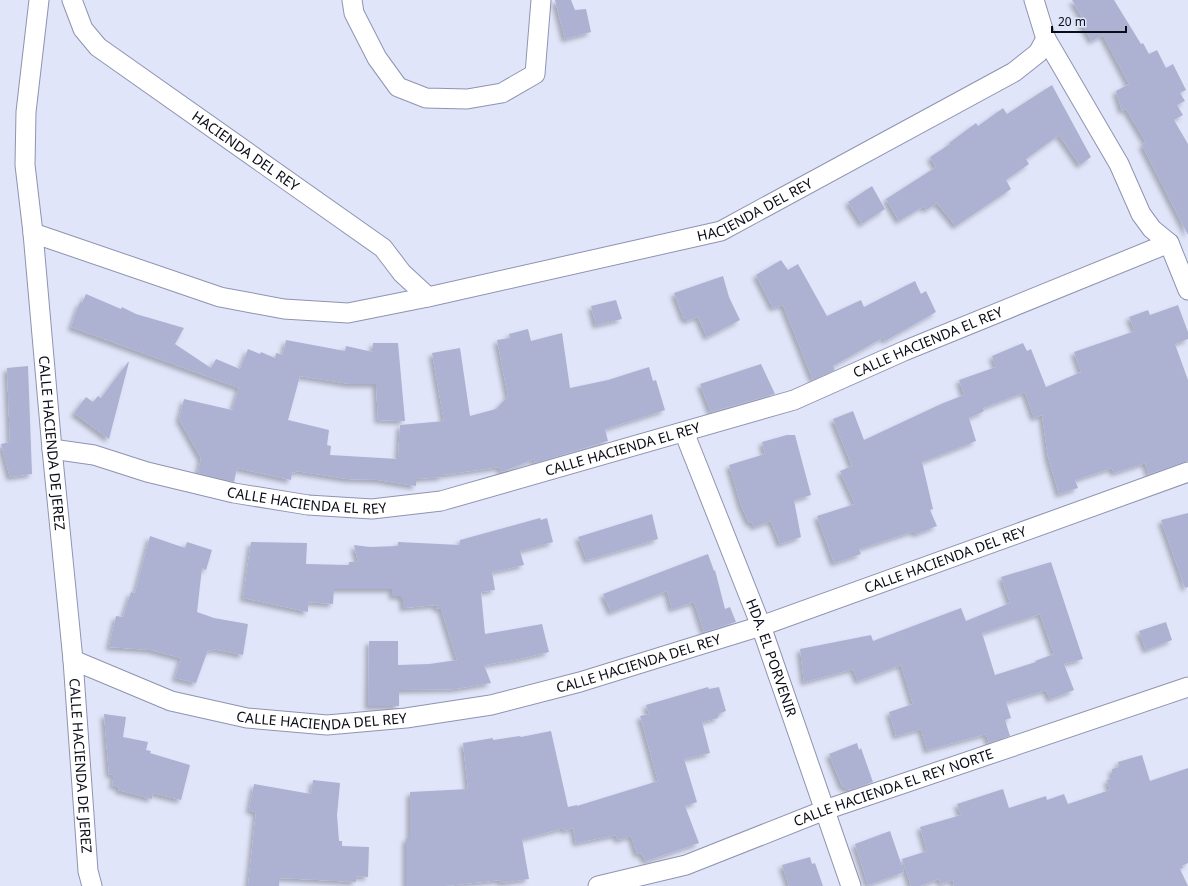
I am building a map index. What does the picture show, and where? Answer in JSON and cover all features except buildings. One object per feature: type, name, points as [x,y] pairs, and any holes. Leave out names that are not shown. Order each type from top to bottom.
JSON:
[{"type":"street","name":"CALLE HACIENDA DE JEREZ","points":[[39,0],[26,112],[25,165],[33,233],[52,449],[73,660],[88,870],[92,886]]},
{"type":"street","name":"HACIENDA DEL REY","points":[[72,0],[83,29],[98,47],[383,248],[402,273],[428,297]]},
{"type":"street","points":[[352,0],[354,13],[377,58],[398,87],[426,98],[467,99],[502,93],[535,74],[540,0]]},
{"type":"street","points":[[1034,0],[1046,39],[1119,164],[1141,214],[1152,229],[1169,243],[1188,290]]},
{"type":"street","name":"HACIENDA DEL REY","points":[[33,233],[220,297],[284,309],[348,313],[428,297],[722,231],[1014,72],[1038,53],[1046,39]]},
{"type":"street","name":"CALLE HACIENDA EL REY","points":[[52,449],[94,455],[147,472],[234,494],[308,505],[372,509],[441,501],[794,400],[904,351],[1169,243]]},
{"type":"street","name":"HDA. EL PORVENIR","points":[[684,432],[761,626],[851,886]]},
{"type":"street","name":"CALLE HACIENDA DEL REY","points":[[73,660],[171,701],[247,718],[327,725],[406,718],[491,705],[580,682],[761,626],[1188,472]]},
{"type":"street","name":"CALLE HACIENDA EL REY NORTE","points":[[598,886],[686,866],[825,810],[1188,687]]}]
